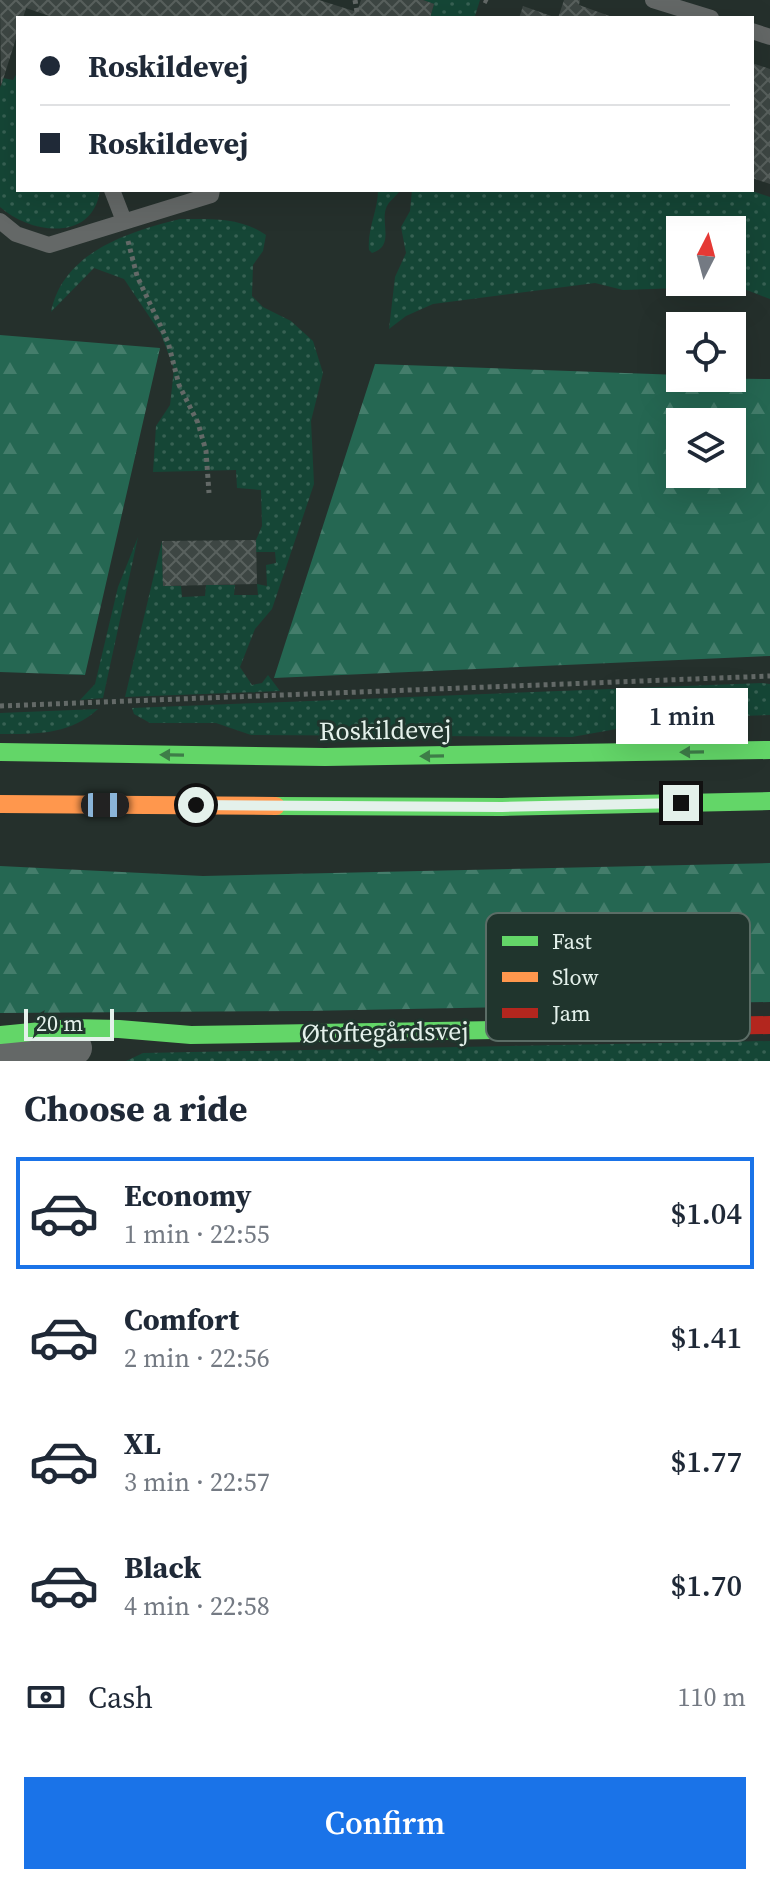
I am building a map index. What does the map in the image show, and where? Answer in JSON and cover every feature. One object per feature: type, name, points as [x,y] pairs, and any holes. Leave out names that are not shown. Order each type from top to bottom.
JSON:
[{"type":"main road","name":"Roskildevej","points":[[0,752],[325,757],[770,750]]},
{"type":"main road","points":[[0,804],[502,807],[770,801]]},
{"type":"main road","name":"Øtoftegårdsvej","points":[[750,1025],[770,1025]]},
{"type":"main road","name":"Øtoftegårdsvej","points":[[0,1035],[30,1030],[135,1028],[191,1035],[486,1030]]},
{"type":"street","name":"Øtoftegårdsvej","points":[[0,1059],[77,1047],[162,1044],[191,1035]]},
{"type":"lane","points":[[653,0],[705,16]]},
{"type":"lane","points":[[113,192],[124,221]]},
{"type":"lane","points":[[0,221],[16,234],[49,245],[211,195],[212,192]]},
{"type":"path","points":[[355,0],[357,12]]},
{"type":"path","points":[[124,221],[132,263],[168,342],[184,396],[198,423],[206,451],[209,493]]},
{"type":"path","points":[[0,706],[770,676]]},
{"type":"green space","points":[[423,0],[480,0],[475,16],[431,16],[434,4]]},
{"type":"green space","points":[[16,75],[16,192],[99,192],[95,207],[86,219],[73,226],[43,227],[27,223],[0,207],[0,88],[3,78],[13,80]]},
{"type":"green space","points":[[378,192],[398,192],[385,212],[383,245],[372,253],[369,242]]},
{"type":"green space","points":[[412,192],[754,192],[770,197],[770,299],[746,290],[746,216],[666,216],[666,289],[623,290],[595,283],[433,304],[406,316],[389,329],[395,277],[406,253],[401,227],[410,211]]},
{"type":"green space","points":[[180,219],[236,222],[266,235],[263,251],[253,265],[252,296],[263,307],[291,321],[313,341],[323,373],[311,421],[314,484],[272,609],[255,629],[240,667],[252,685],[262,683],[268,675],[280,691],[125,697],[162,541],[163,586],[181,586],[182,597],[205,596],[206,585],[235,585],[234,595],[258,595],[257,584],[267,586],[266,565],[276,563],[275,552],[256,552],[256,540],[262,526],[261,490],[237,488],[236,470],[153,472],[156,426],[170,405],[174,369],[161,334],[124,279],[94,268],[51,312],[58,291],[83,260],[119,238]]},
{"type":"green space","points":[[0,335],[160,348],[85,675],[0,672]]},
{"type":"green space","points":[[375,364],[666,374],[666,392],[746,392],[746,379],[770,379],[770,656],[274,678]]},
{"type":"green space","points":[[138,537],[103,698],[80,700],[95,684],[118,587]]},
{"type":"green space","points":[[770,684],[770,715],[678,718],[572,737],[251,735],[216,723],[150,723],[134,714],[132,708]]},
{"type":"green space","points":[[98,709],[87,718],[64,728],[39,733],[0,734],[0,713]]},
{"type":"green space","points":[[770,863],[770,1002],[750,1002],[750,913],[486,913],[486,1008],[0,1013],[0,866],[203,876]]},
{"type":"green space","points":[[770,1041],[770,1061],[126,1061],[143,1053]]},
{"type":"building","points":[[0,0],[319,0],[357,12],[361,0],[423,0],[434,4],[431,16],[49,16],[26,8],[24,16],[16,16],[16,38],[1,86]]},
{"type":"building","points":[[564,0],[580,0],[579,5],[609,16],[559,16]]},
{"type":"building","points":[[523,6],[551,16],[520,16]]},
{"type":"building","points":[[754,64],[770,69],[770,184],[754,179]]},
{"type":"building","points":[[256,540],[257,584],[163,586],[162,541]]},
{"type":"traffic: fast","points":[[0,752],[325,757],[770,750]]},
{"type":"traffic: fast","points":[[276,806],[502,807],[770,801]]},
{"type":"traffic: fast","points":[[0,1035],[72,1028],[191,1035],[486,1030]]},
{"type":"traffic: slow","points":[[0,804],[276,806]]},
{"type":"traffic: jam","points":[[750,1025],[770,1025]]},
{"type":"route","points":[[196,805],[502,807],[681,803]]}]
